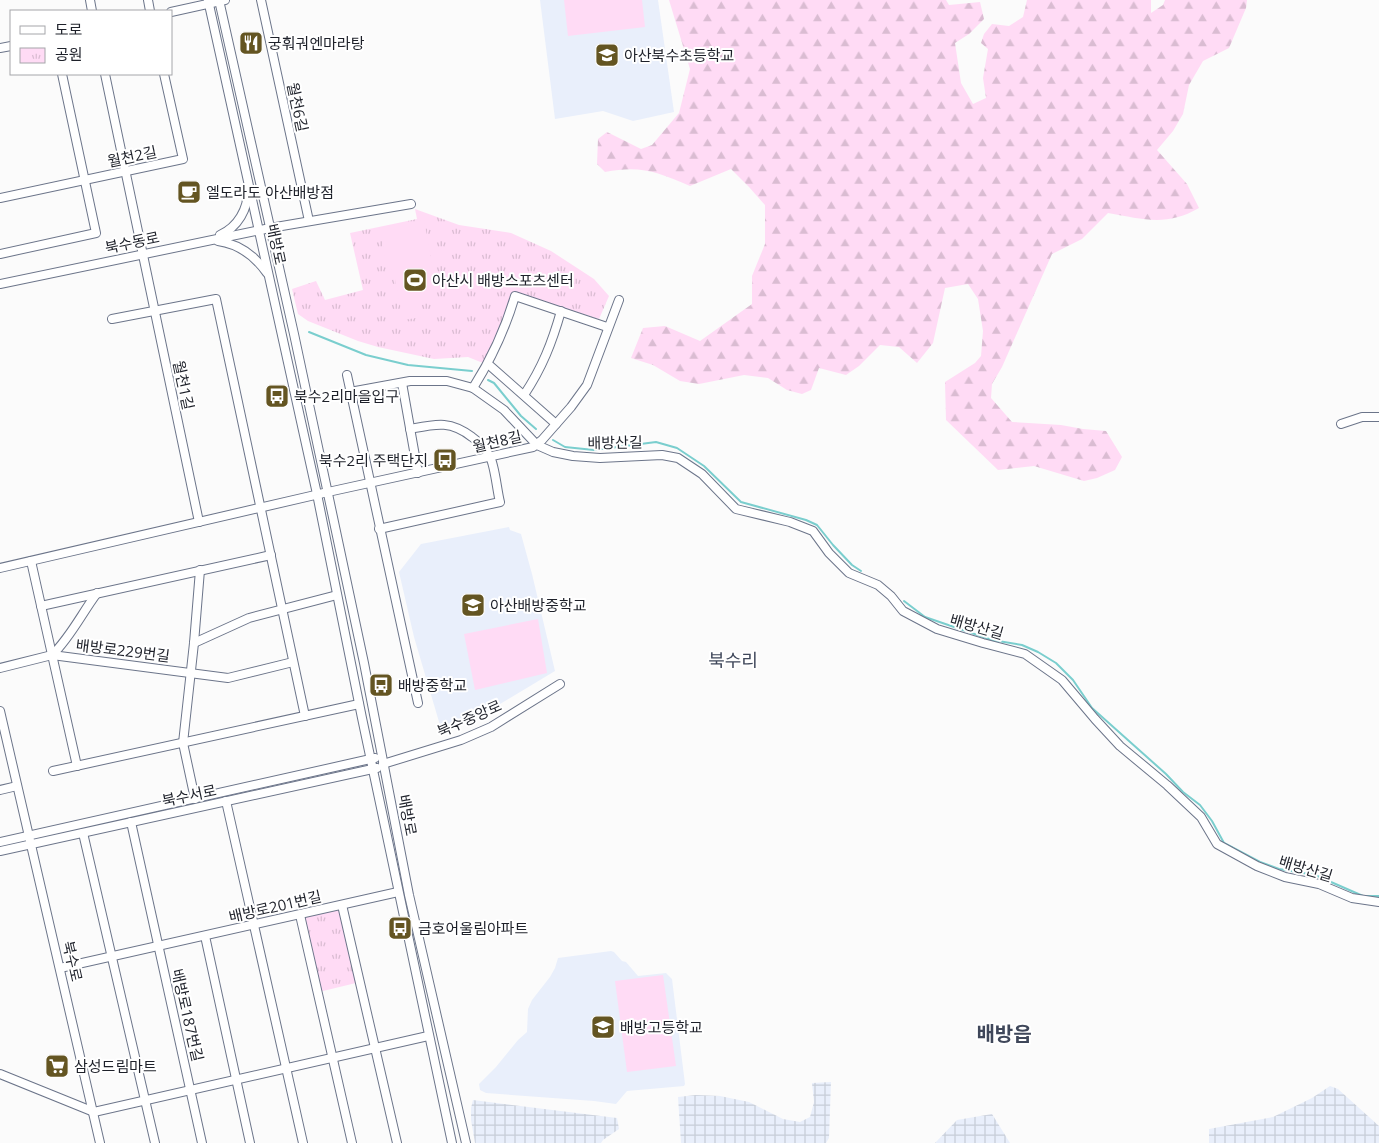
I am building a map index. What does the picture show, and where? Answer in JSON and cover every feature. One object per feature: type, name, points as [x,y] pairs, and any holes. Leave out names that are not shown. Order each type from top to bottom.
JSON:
[{"type":"street","points":[[172,12],[221,0]]},
{"type":"street","name":"배방로","points":[[221,0],[364,663],[409,895],[466,1143]]},
{"type":"street","name":"월천6길","points":[[261,0],[309,221]]},
{"type":"street","name":"배방로","points":[[208,2],[317,494],[398,892],[452,1143]]},
{"type":"street","points":[[0,254],[96,233],[62,75]]},
{"type":"street","name":"월천1길","points":[[105,75],[199,522]]},
{"type":"street","name":"월천2길","points":[[0,198],[183,159],[164,75]]},
{"type":"street","points":[[211,240],[226,233],[237,223],[244,211],[248,196],[248,178]]},
{"type":"street","name":"북수동로","points":[[0,284],[270,228],[411,204]]},
{"type":"street","points":[[211,240],[239,247],[262,266],[270,279]]},
{"type":"street","points":[[473,388],[488,364],[505,329],[516,296],[607,327]]},
{"type":"street","points":[[112,320],[216,299],[305,716]]},
{"type":"street","name":"월천8길","points":[[328,492],[491,458],[536,445],[571,407],[587,385],[607,327],[619,300]]},
{"type":"street","points":[[524,395],[538,375],[554,336],[560,311]]},
{"type":"street","points":[[488,364],[556,424]]},
{"type":"street","points":[[346,375],[418,703]]},
{"type":"street","points":[[350,392],[402,383],[446,381],[473,388],[504,410],[536,445]]},
{"type":"street","points":[[402,383],[418,472]]},
{"type":"street","points":[[1341,424],[1362,417],[1379,417]]},
{"type":"street","points":[[379,529],[500,502],[491,458],[479,442],[462,430],[449,425],[434,424],[410,429]]},
{"type":"street","name":"배방산길","points":[[536,445],[553,452],[573,456],[600,458],[662,454],[678,458],[702,474],[736,509],[790,522],[813,531],[829,553],[849,573],[878,585],[891,596],[903,611],[937,629],[983,644],[1025,654],[1062,680],[1094,719],[1120,746],[1167,785],[1200,817],[1217,844],[1257,866],[1285,877],[1319,884],[1352,898],[1379,902]]},
{"type":"street","points":[[0,568],[328,492]]},
{"type":"street","points":[[41,606],[271,555]]},
{"type":"street","name":"배방로229번길","points":[[31,561],[78,766]]},
{"type":"street","name":"배방로229번길","points":[[195,799],[183,743],[200,570]]},
{"type":"street","name":"배방로229번길","points":[[52,655],[63,644],[96,593]]},
{"type":"street","points":[[194,644],[248,618],[337,595]]},
{"type":"street","name":"배방로229번길","points":[[0,668],[52,655],[228,678],[293,662]]},
{"type":"street","name":"북수중앙로","points":[[383,762],[461,740],[491,727],[560,684]]},
{"type":"street","points":[[53,771],[359,704]]},
{"type":"street","name":"북수로","points":[[0,712],[100,1143]]},
{"type":"street","name":"북수서로","points":[[0,842],[371,760],[383,762]]},
{"type":"street","name":"북수서로","points":[[0,851],[373,768],[383,762]]},
{"type":"street","points":[[0,790],[17,786]]},
{"type":"street","points":[[226,801],[303,1143]]},
{"type":"street","points":[[131,822],[158,946]]},
{"type":"street","points":[[84,833],[154,1143]]},
{"type":"street","name":"배방로201번길","points":[[60,968],[398,892]]},
{"type":"street","points":[[342,905],[396,1143]]},
{"type":"street","points":[[300,914],[352,1143]]},
{"type":"street","points":[[205,936],[250,1143]]},
{"type":"street","name":"배방로187번길","points":[[158,946],[202,1143]]},
{"type":"street","points":[[0,1074],[94,1112],[428,1036]]},
{"type":"shaded area","name":"아산북수초등학교","points":[[540,0],[658,0],[674,112],[633,121],[603,111],[555,119]]},
{"type":"shaded area","name":"아산배방중학교","points":[[509,527],[510,530],[521,534],[555,671],[480,716],[442,732],[414,637],[399,572],[421,544]]},
{"type":"shaded area","name":"배방고등학교","points":[[611,951],[622,961],[626,962],[638,976],[666,973],[672,979],[684,1086],[627,1091],[616,1104],[486,1093],[480,1090],[479,1084],[527,1032],[528,1009],[532,1000],[550,977],[558,958]]},
{"type":"shaded area","points":[[831,1082],[829,1138],[826,1143],[681,1143],[678,1097],[696,1095],[720,1096],[749,1102],[783,1119],[800,1122],[810,1117],[814,1102],[812,1083]]},
{"type":"shaded area","points":[[1330,1086],[1338,1089],[1379,1126],[1379,1143],[1209,1143],[1209,1129],[1273,1117],[1312,1098]]},
{"type":"shaded area","points":[[473,1100],[617,1118],[619,1129],[601,1143],[475,1143],[471,1120]]},
{"type":"shaded area","points":[[992,1114],[1010,1143],[935,1143],[957,1120]]},
{"type":"green space","points":[[564,0],[642,0],[645,27],[568,36]]},
{"type":"green space","points":[[669,0],[946,0],[949,5],[980,2],[984,19],[969,34],[955,43],[961,83],[973,104],[986,98],[983,78],[988,49],[981,43],[984,34],[992,24],[1009,26],[1023,17],[1027,0],[1151,0],[1151,13],[1163,5],[1165,0],[1247,0],[1246,8],[1229,48],[1203,61],[1189,85],[1183,114],[1173,131],[1157,150],[1187,184],[1199,208],[1176,218],[1165,220],[1143,219],[1108,213],[1082,239],[1052,254],[1002,367],[992,384],[991,398],[1012,422],[1061,425],[1106,431],[1122,457],[1115,470],[1097,478],[1084,481],[1034,466],[998,470],[946,420],[945,382],[975,363],[981,356],[983,331],[978,299],[968,284],[945,288],[933,343],[917,363],[899,347],[880,345],[859,366],[846,375],[819,368],[811,390],[802,394],[787,390],[768,378],[744,375],[699,384],[680,381],[653,365],[631,358],[643,328],[665,326],[700,341],[752,304],[752,276],[765,244],[765,205],[731,169],[690,186],[649,171],[629,169],[605,172],[597,164],[598,139],[607,132],[641,149],[652,145],[679,113],[690,69]]},
{"type":"green space","points":[[415,209],[459,225],[511,233],[551,251],[594,279],[609,296],[599,319],[513,292],[501,327],[483,363],[468,357],[434,359],[378,347],[308,321],[298,314],[292,289],[316,281],[325,300],[363,290],[350,233],[417,219]]},
{"type":"green space","name":"아산시 배방스포츠센터","points":[[424,220],[437,290],[419,293],[423,317],[403,320],[393,269],[388,270],[379,228]]},
{"type":"green space","points":[[538,619],[547,673],[475,690],[464,634]]},
{"type":"green space","points":[[342,903],[360,982],[319,992],[301,912]]},
{"type":"green space","points":[[663,975],[676,1066],[627,1072],[615,981]]},
{"type":"waterway","points":[[309,332],[366,355],[408,365],[472,371]]},
{"type":"waterway","points":[[488,380],[494,383],[521,416],[536,429]]},
{"type":"waterway","points":[[553,440],[565,447],[594,450],[656,442],[677,448],[704,466],[741,502],[806,520],[817,525],[852,565],[861,571]]},
{"type":"waterway","points":[[904,601],[925,617],[992,640],[1022,645],[1056,663],[1073,680],[1092,708],[1166,774],[1183,792],[1200,805],[1212,821],[1224,843],[1260,862],[1279,869],[1315,875],[1363,896],[1379,896]]},
{"type":"place","name":"궁훠궈엔마라탕","points":[[251,43]]},
{"type":"place","name":"아산북수초등학교","points":[[607,55]]},
{"type":"place","name":"엘도라도 아산배방점","points":[[189,192]]},
{"type":"place","name":"아산시 배방스포츠센터","points":[[415,280]]},
{"type":"place","name":"북수2리마을입구","points":[[277,396]]},
{"type":"place","name":"북수2리 주택단지","points":[[445,460]]},
{"type":"place","name":"아산배방중학교","points":[[473,605]]},
{"type":"place","name":"배방중학교","points":[[381,685]]},
{"type":"place","name":"금호어울림아파트","points":[[400,928]]},
{"type":"place","name":"배방고등학교","points":[[603,1027]]},
{"type":"place","name":"삼성드림마트","points":[[57,1066]]},
{"type":"district","name":"북수리","points":[[733,660]]},
{"type":"district","name":"배방읍","points":[[1004,1033]]}]
